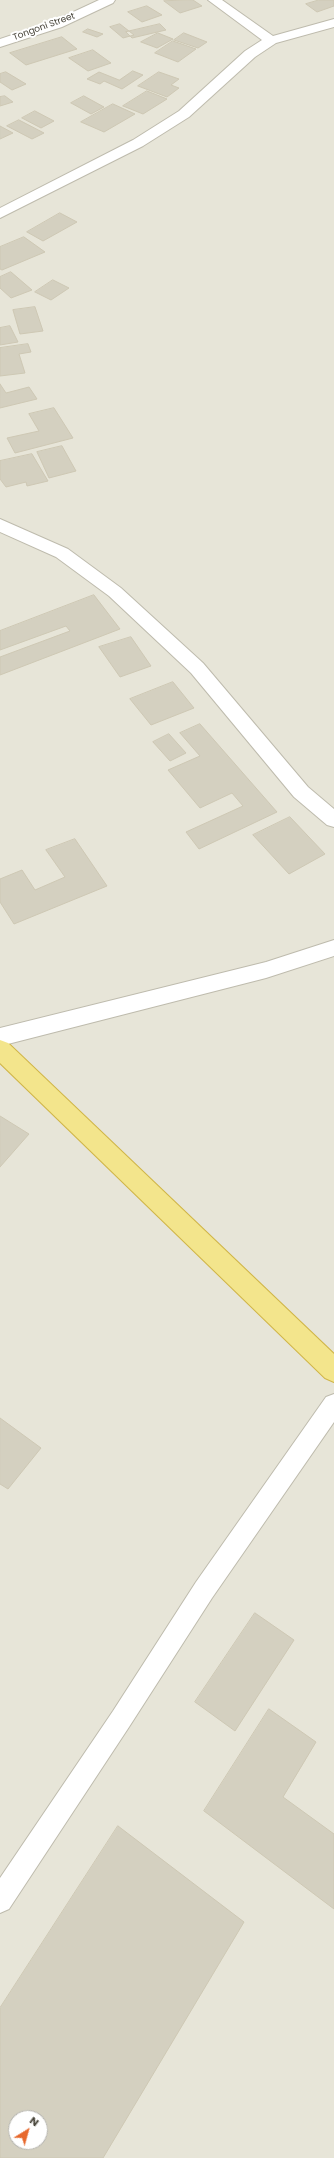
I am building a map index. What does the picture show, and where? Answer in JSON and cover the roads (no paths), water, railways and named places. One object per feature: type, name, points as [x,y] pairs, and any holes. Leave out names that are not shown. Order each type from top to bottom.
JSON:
[{"type":"highway","points":[[0,1049],[334,1370]]},
{"type":"street","name":"Tongoni Street","points":[[0,43],[58,24],[109,0]]},
{"type":"street","points":[[214,0],[271,40]]},
{"type":"street","points":[[0,214],[138,142],[184,114],[250,54],[271,40],[332,24]]},
{"type":"street","points":[[0,525],[62,553],[115,592],[197,668],[301,792],[334,820]]},
{"type":"street","points":[[0,1037],[266,970],[334,948]]},
{"type":"lane","points":[[0,1900],[121,1719],[204,1590],[334,1404]]}]
